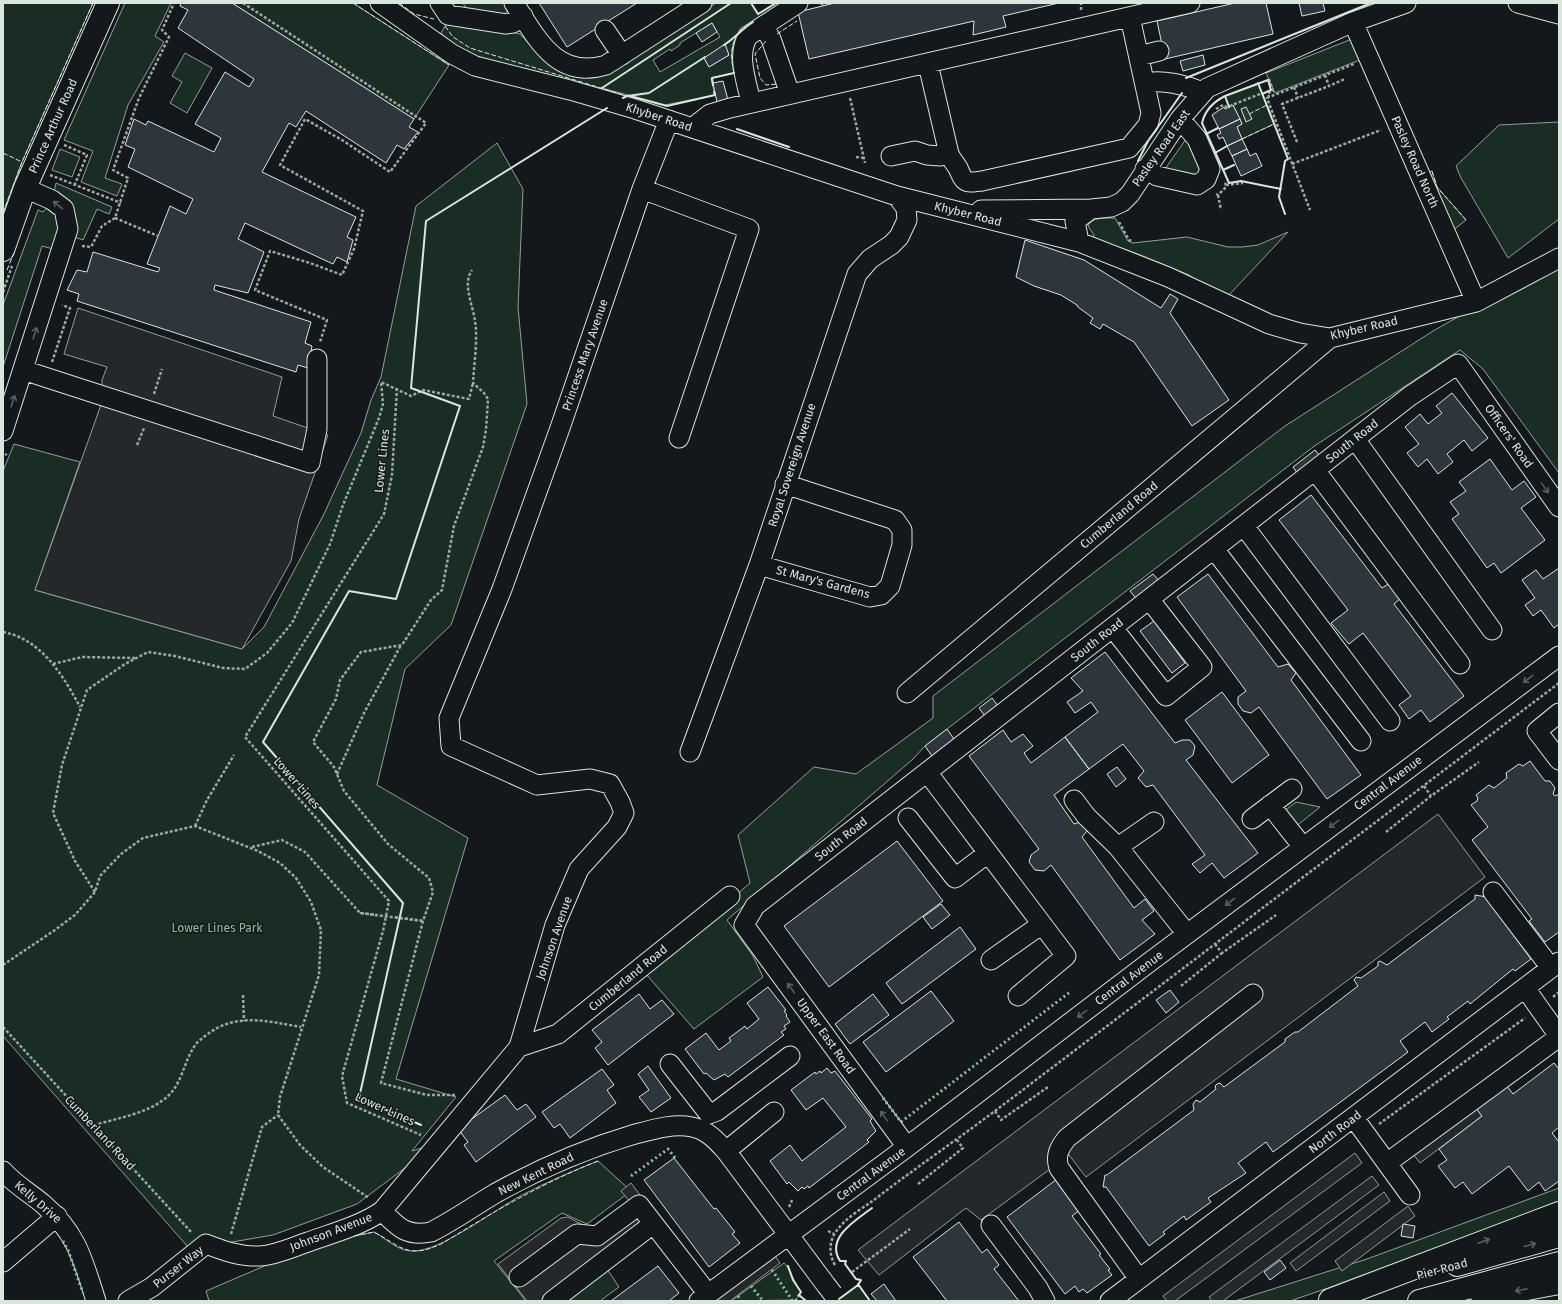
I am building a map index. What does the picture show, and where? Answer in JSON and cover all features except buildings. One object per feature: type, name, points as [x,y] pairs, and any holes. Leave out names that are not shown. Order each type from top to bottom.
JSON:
[{"type":"main road","name":"Prince Arthur Road","points":[[3,250],[25,188],[108,3]]},
{"type":"main road","points":[[1327,1300],[1559,1213]]},
{"type":"main road","name":"Pier Road","points":[[1327,1300],[1559,1236]]},
{"type":"main road","name":"Pier Road","points":[[1419,1301],[1559,1263]]},
{"type":"main road","points":[[1460,1290],[1506,1293],[1559,1283]]},
{"type":"street","name":"Khyber Road","points":[[380,3],[452,54],[475,66],[570,90],[635,109],[897,196],[1079,242],[1168,277],[1269,324],[1300,333],[1330,338],[1476,302],[1559,258]]},
{"type":"street","points":[[751,103],[742,60],[742,48],[748,36],[798,3]]},
{"type":"street","points":[[692,128],[710,114],[751,103],[928,64],[1190,3]]},
{"type":"street","name":"Pasley Road East","points":[[954,211],[1091,209],[1111,206],[1122,202],[1130,194],[1145,169],[1180,119],[1202,92],[1212,85],[1353,22],[1406,3]]},
{"type":"street","points":[[1518,3],[1559,14]]},
{"type":"street","points":[[518,10],[548,50],[567,66],[582,69],[606,65],[696,5]]},
{"type":"street","points":[[428,36],[444,9],[506,24],[513,23],[518,10]]},
{"type":"street","points":[[928,64],[949,154],[957,166],[962,180],[970,182],[1129,148],[1148,125],[1151,117],[1130,17]]},
{"type":"street","name":"Pasley Road North","points":[[1353,22],[1476,302]]},
{"type":"street","points":[[763,26],[772,39],[790,94]]},
{"type":"street","points":[[605,30],[622,55]]},
{"type":"street","points":[[1139,56],[1159,51]]},
{"type":"street","points":[[1145,83],[1152,81],[1190,87],[1202,92]]},
{"type":"street","points":[[1145,169],[1157,176],[1197,184],[1206,179],[1210,169],[1197,139],[1180,119]]},
{"type":"street","name":"Princess Mary Avenue","points":[[502,589],[560,428],[642,189],[669,120]]},
{"type":"street","points":[[891,156],[915,151],[927,155],[940,156],[949,154]]},
{"type":"street","points":[[3,431],[68,229],[64,210],[52,200],[25,188]]},
{"type":"street","points":[[642,189],[750,229],[680,438]]},
{"type":"street","name":"Royal Sovereign Avenue","points":[[690,752],[759,565],[785,484],[857,274],[870,259],[891,245],[899,237],[907,220],[906,208],[897,196]]},
{"type":"street","points":[[1079,242],[1075,222],[1091,209]]},
{"type":"street","name":"Cumberland Road","points":[[907,693],[1330,338]]},
{"type":"street","points":[[23,370],[310,463],[317,429],[317,359]]},
{"type":"street","name":"South Road","points":[[744,925],[755,906],[1410,396],[1458,364]]},
{"type":"street","name":"Officers' Road","points":[[1458,364],[1559,507]]},
{"type":"street","points":[[1355,439],[1492,630]]},
{"type":"street","points":[[1315,470],[1460,664]]},
{"type":"street","name":"St Mary's Gardens","points":[[759,565],[870,597],[881,595],[890,586],[902,545],[902,530],[895,520],[785,484]]},
{"type":"street","points":[[1244,526],[1390,721]]},
{"type":"street","points":[[1214,549],[1361,741]]},
{"type":"street","name":"Johnson Avenue","points":[[200,1239],[242,1256],[262,1256],[281,1252],[358,1225],[382,1211],[519,1047],[555,925],[579,869],[617,828],[624,813],[610,784],[590,779],[537,785],[451,746],[449,718],[502,589]]},
{"type":"street","points":[[1113,628],[1166,696],[1202,667],[1149,599]]},
{"type":"street","name":"Central Avenue","points":[[703,1298],[907,1147],[1187,934],[1559,656]]},
{"type":"street","points":[[1559,713],[1537,731],[1559,760]]},
{"type":"street","points":[[927,772],[1066,956],[1018,996]]},
{"type":"street","points":[[1252,819],[1292,789]]},
{"type":"street","points":[[1074,800],[1086,816],[1118,847],[1187,934]]},
{"type":"street","points":[[1270,805],[1303,847]]},
{"type":"street","points":[[908,818],[955,878],[988,853]]},
{"type":"street","points":[[1118,847],[1154,822]]},
{"type":"street","points":[[1493,892],[1555,965]]},
{"type":"street","name":"Cumberland Road","points":[[519,1047],[558,1034],[730,896]]},
{"type":"street","points":[[991,960],[1042,924]]},
{"type":"street","name":"Upper East Road","points":[[744,925],[907,1147]]},
{"type":"street","name":"North Road","points":[[1110,1301],[1555,965]]},
{"type":"street","points":[[1387,1163],[1557,1031],[1525,988]]},
{"type":"street","points":[[1139,1278],[1059,1168],[1057,1160],[1060,1147],[1067,1138],[1253,994]]},
{"type":"street","points":[[707,1122],[717,1111],[790,1056]]},
{"type":"street","name":"New Kent Road","points":[[670,1064],[707,1122],[715,1138],[726,1150],[829,1290]]},
{"type":"street","points":[[726,1150],[774,1112]]},
{"type":"street","points":[[1354,1118],[1410,1195]]},
{"type":"street","name":"New Kent Road","points":[[382,1211],[407,1232],[419,1234],[431,1232],[520,1180],[577,1154],[642,1132],[678,1125],[707,1122]]},
{"type":"street","name":"Kelly Drive","points":[[3,1171],[57,1216],[71,1233],[78,1245],[96,1301]]},
{"type":"street","points":[[518,1277],[577,1234],[597,1236],[639,1205],[703,1298]]},
{"type":"street","points":[[3,1262],[57,1216]]},
{"type":"street","points":[[552,1301],[653,1224]]},
{"type":"street","points":[[991,1225],[1038,1288],[1045,1301]]},
{"type":"street","name":"Purser Way","points":[[128,1301],[152,1287],[200,1239]]},
{"type":"path","points":[[76,245],[91,247],[102,226],[115,218],[128,178],[113,170],[139,98],[169,37],[162,30],[174,3]]},
{"type":"path","points":[[243,3],[426,123],[390,172],[342,140],[305,119],[282,160],[280,165],[363,211],[354,249],[342,275],[310,262],[270,251],[255,290],[327,320],[321,334],[317,359]]},
{"type":"path","points":[[821,3],[823,5],[830,3]]},
{"type":"path","points":[[1269,97],[1369,58]]},
{"type":"path","points":[[1325,75],[1329,86]]},
{"type":"path","points":[[1269,79],[1273,91],[1268,93],[1269,97],[1267,99],[1310,210]]},
{"type":"path","points":[[1297,142],[1281,104],[1345,79]]},
{"type":"path","points":[[847,82],[865,163]]},
{"type":"path","points":[[1294,87],[1298,98]]},
{"type":"path","points":[[1216,109],[1224,105],[1227,107],[1260,94]]},
{"type":"path","points":[[1292,164],[1398,124]]},
{"type":"path","points":[[58,142],[86,154],[74,184]]},
{"type":"path","points":[[856,157],[864,158]]},
{"type":"path","points":[[58,177],[121,203]]},
{"type":"path","points":[[1226,185],[1243,183]]},
{"type":"path","points":[[1218,195],[1221,210]]},
{"type":"path","points":[[1116,217],[1129,240],[1132,241]]},
{"type":"path","points":[[115,218],[158,236]]},
{"type":"path","points":[[95,892],[75,860],[53,813],[62,765],[72,737],[74,724],[87,690],[125,664],[148,652],[175,656],[223,668],[245,669],[267,653],[292,623],[330,544],[343,505],[379,418],[383,404],[381,382],[397,388],[411,396],[423,390],[469,399],[473,383],[476,322],[468,277],[472,270]]},
{"type":"path","points":[[4,276],[8,278]]},
{"type":"path","points":[[52,364],[70,308],[57,303]]},
{"type":"path","points":[[154,396],[162,369]]},
{"type":"path","points":[[337,774],[364,713],[402,645],[431,600],[442,590],[454,526],[483,447],[486,430],[488,399],[473,383]]},
{"type":"path","name":"Lower Lines","points":[[397,388],[392,475],[384,514],[245,737],[390,901],[342,1076],[347,1103],[438,1143]]},
{"type":"path","points":[[137,445],[143,430]]},
{"type":"path","points":[[3,632],[16,634],[42,653],[63,675],[80,707]]},
{"type":"path","points":[[402,645],[361,652],[340,680],[336,699],[313,742],[334,767],[344,791],[388,844],[429,878],[433,892],[423,921],[381,1082],[427,1096],[458,1095]]},
{"type":"path","points":[[52,664],[82,658],[136,658]]},
{"type":"path","points":[[838,1269],[830,1252],[834,1234],[840,1227],[1559,684]]},
{"type":"path","points":[[194,826],[207,800],[234,756]]},
{"type":"path","points":[[1386,832],[1431,796],[1479,762]]},
{"type":"path","points":[[1424,786],[1431,796]]},
{"type":"path","points":[[3,965],[75,914],[95,892],[100,876],[121,854],[143,838],[194,826],[251,848],[280,863],[296,878],[311,902],[321,930],[319,975],[301,1027],[280,1097],[278,1115],[300,1145],[323,1168],[367,1195],[382,1211]]},
{"type":"path","points":[[251,848],[282,840],[305,852],[360,913],[423,921]]},
{"type":"path","points":[[1181,986],[1222,953],[1276,915]]},
{"type":"path","points":[[1215,944],[1222,953]]},
{"type":"path","points":[[1366,1134],[1559,992]]},
{"type":"path","points":[[243,995],[244,1021]]},
{"type":"path","points":[[94,1125],[158,1103],[170,1094],[179,1082],[196,1044],[212,1030],[227,1022],[274,1022],[301,1027]]},
{"type":"path","name":"Cumberland Road","points":[[3,1027],[200,1239]]},
{"type":"path","points":[[994,1111],[1001,1120],[1048,1087]]},
{"type":"path","points":[[230,1238],[262,1127],[278,1115]]},
{"type":"path","points":[[918,1184],[963,1148],[956,1140]]},
{"type":"path","points":[[852,1272],[910,1229]]},
{"type":"path","points":[[828,1231],[834,1234]]},
{"type":"green space","points":[[3,3],[93,3],[22,162],[3,213]]},
{"type":"green space","points":[[125,3],[171,3],[155,36],[164,42],[128,105],[105,178],[122,184],[117,196],[81,182],[93,151],[64,140]]},
{"type":"green space","points":[[232,3],[353,3],[449,65],[414,119]]},
{"type":"green space","points":[[463,3],[505,3],[508,10],[503,17],[467,10]]},
{"type":"green space","points":[[716,3],[751,3],[758,14],[776,3],[784,3],[751,22],[737,36],[733,46],[732,58],[734,73],[711,78],[715,95],[665,105],[602,88],[590,89],[510,68],[468,52],[452,43],[441,33],[448,21],[454,19],[520,34],[547,63],[559,71],[580,77],[605,74],[617,68]],"holes":[[[712,23],[720,37],[660,72],[653,60],[670,49],[671,51],[680,45],[680,43]],[[725,45],[729,55],[709,67],[704,58]]]},
{"type":"green space","points":[[1352,39],[1365,58],[1275,93],[1266,73]]},
{"type":"green space","points":[[185,53],[212,68],[187,113],[170,103],[182,82],[172,76]]},
{"type":"green space","points":[[1258,83],[1274,124],[1242,139],[1237,127],[1242,124],[1233,105],[1229,107],[1225,96]]},
{"type":"green space","points":[[1559,122],[1559,219],[1508,258],[1461,178],[1456,166],[1499,125]]},
{"type":"green space","points":[[1186,139],[1203,170],[1200,177],[1165,169]]},
{"type":"green space","name":"Lower Lines Park","points":[[497,143],[523,189],[518,307],[527,404],[451,625],[405,669],[377,785],[468,838],[396,1079],[456,1097],[412,1151],[438,1143],[357,1204],[273,1235],[188,1247],[3,1036],[3,471],[14,444],[80,462],[35,590],[242,649],[264,627],[324,514],[361,433],[371,400],[381,377],[416,206]]},
{"type":"green space","points":[[60,149],[80,157],[72,177],[52,170]]},
{"type":"green space","points":[[1432,171],[1437,187],[1466,220],[1451,232],[1424,173]]},
{"type":"green space","points":[[56,183],[112,207],[109,214],[97,209],[83,240],[74,237],[73,211],[67,202],[54,192]]},
{"type":"green space","points":[[47,208],[53,210],[60,223],[53,249],[42,246],[3,367],[3,305],[38,210],[43,212]]},
{"type":"green space","points":[[1115,218],[1128,241],[1133,243],[1187,237],[1228,247],[1242,247],[1258,245],[1288,232],[1229,295],[1209,288],[1189,275],[1138,254],[1093,238],[1094,235],[1088,226],[1092,221]]},
{"type":"green space","points":[[1559,260],[1559,473],[1483,369],[1460,350],[1313,447],[925,746],[913,759],[727,920],[753,956],[763,977],[694,1029],[645,973],[750,883],[738,835],[814,767],[856,774],[933,718],[933,696],[1285,426],[1433,331]]},
{"type":"green space","points":[[1296,802],[1320,807],[1294,828],[1283,812]]},
{"type":"green space","points":[[598,1161],[631,1191],[587,1224],[562,1213],[494,1261],[526,1301],[209,1301],[206,1291],[311,1246],[353,1232],[355,1236],[374,1232],[398,1247],[408,1251],[426,1249],[454,1237],[522,1195]]},
{"type":"green space","points":[[1559,1188],[1559,1202],[1328,1288],[1290,1301],[1235,1301],[1367,1259]]},
{"type":"green space","points":[[784,1263],[801,1292],[796,1300],[731,1301]]},
{"type":"green space","points":[[607,1269],[619,1287],[600,1301],[564,1301]]},
{"type":"green space","points":[[858,1285],[870,1301],[837,1301]]},
{"type":"shaded area","points":[[78,308],[282,377],[273,416],[328,435],[299,519],[291,561],[242,649],[35,590],[102,402],[102,380],[107,367],[64,354]]},
{"type":"shaded area","points":[[1438,814],[1485,877],[1086,1177],[1069,1155],[981,1220],[966,1208],[879,1275],[858,1250]]},
{"type":"shaded area","points":[[1475,1107],[1482,1116],[1420,1163],[1413,1154]]},
{"type":"shaded area","points":[[1355,1153],[1362,1163],[1175,1301],[1167,1301],[1163,1296]]},
{"type":"shaded area","points":[[1372,1176],[1379,1185],[1223,1301],[1212,1301],[1209,1297]]},
{"type":"shaded area","points":[[631,1183],[670,1235],[656,1238],[650,1237],[564,1301],[527,1301],[498,1264],[561,1218],[568,1217],[592,1230],[630,1202],[621,1191]]},
{"type":"shaded area","points":[[1384,1192],[1390,1201],[1296,1271],[1290,1263]]},
{"type":"shaded area","points":[[1408,1206],[1415,1216],[1342,1271],[1335,1261]]},
{"type":"shaded area","points":[[773,1253],[780,1263],[730,1301],[708,1301]]},
{"type":"hedge","points":[[883,1098],[901,1122],[1070,992]]},
{"type":"hedge","points":[[631,1176],[668,1149],[676,1159]]},
{"type":"hedge","points":[[63,1241],[68,1250],[83,1293]]},
{"type":"hedge","points":[[772,1270],[792,1300]]},
{"type":"hedge","points":[[751,1286],[763,1301]]},
{"type":"hedge","points":[[790,1301],[796,1300],[799,1295]]},
{"type":"hedge","points":[[738,1296],[741,1301]]},
{"type":"fence","points":[[3,213],[22,162],[93,3]]},
{"type":"fence","points":[[353,3],[449,65]]},
{"type":"fence","points":[[399,3],[414,14],[434,19]]},
{"type":"fence","points":[[777,34],[797,21]]},
{"type":"fence","points":[[445,26],[453,37],[470,48],[627,96]]},
{"type":"fence","points":[[734,73],[732,48],[736,36],[745,27]]},
{"type":"fence","points":[[766,41],[755,54],[760,78],[766,85],[778,84]]},
{"type":"fence","points":[[1249,114],[1267,105]]},
{"type":"fence","points":[[1242,139],[1274,124]]},
{"type":"fence","points":[[3,153],[22,162]]},
{"type":"fence","points":[[1432,171],[1437,187],[1466,220]]},
{"type":"fence","points":[[7,270],[14,253]]},
{"type":"fence","points":[[354,1236],[374,1232],[406,1250],[421,1251],[431,1248],[443,1243],[499,1209],[538,1188],[598,1161]]},
{"type":"fence","points":[[840,1260],[836,1248],[838,1240],[845,1229]]},
{"type":"wall","points":[[602,88],[731,3]]},
{"type":"wall","points":[[751,3],[758,14],[776,3]]},
{"type":"wall","points":[[1186,78],[1371,3]]},
{"type":"wall","points":[[724,45],[753,22]]},
{"type":"wall","points":[[623,98],[627,96],[649,93],[705,57]]},
{"type":"wall","points":[[713,85],[712,78],[734,73]]},
{"type":"wall","points":[[1229,107],[1225,96],[1268,80],[1271,90],[1262,94]]},
{"type":"wall","points":[[1258,83],[1288,159],[1285,161],[1279,197],[1285,214]]},
{"type":"wall","points":[[630,96],[667,106],[715,95],[714,92]]},
{"type":"wall","points":[[1138,161],[1148,141],[1182,93]]},
{"type":"wall","points":[[1225,96],[1210,107],[1205,114],[1202,123],[1229,183],[1241,181],[1281,189]]},
{"type":"wall","points":[[421,1125],[359,1098],[403,903],[263,742],[349,591],[396,599],[460,406],[411,388],[426,221],[607,108]]},
{"type":"wall","points":[[1206,134],[1218,128]]},
{"type":"wall","points":[[737,129],[789,147]]},
{"type":"wall","points":[[1215,153],[1227,146]]},
{"type":"wall","points":[[1223,170],[1234,165]]},
{"type":"wall","points":[[839,1299],[858,1285],[861,1280],[856,1279],[845,1264],[846,1261],[840,1261],[836,1253],[836,1245],[844,1230],[872,1208]]},
{"type":"wall","points":[[788,1266],[793,1280],[801,1292],[799,1295],[806,1301]]},
{"type":"wall","points":[[858,1284],[870,1301]]}]
